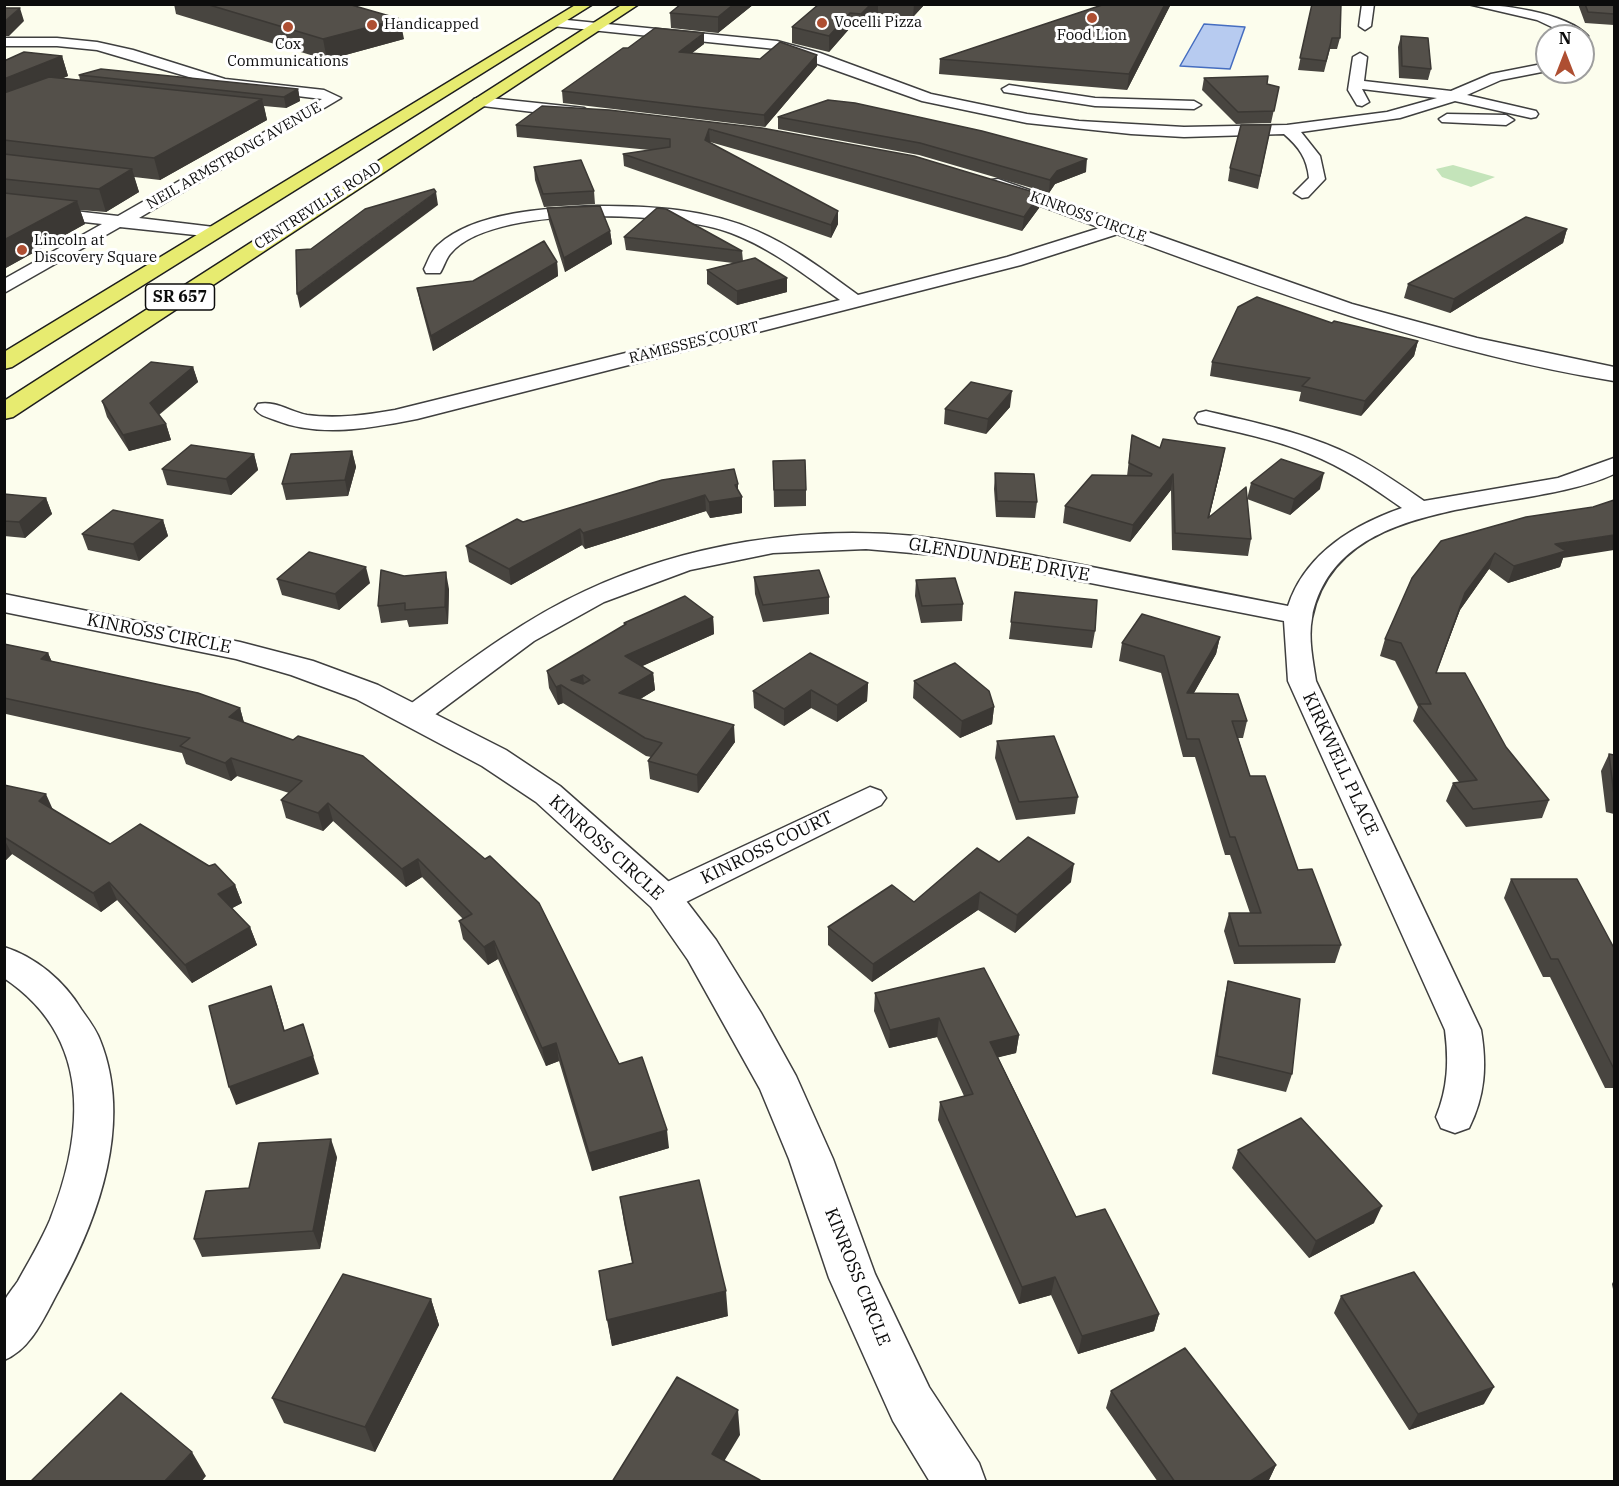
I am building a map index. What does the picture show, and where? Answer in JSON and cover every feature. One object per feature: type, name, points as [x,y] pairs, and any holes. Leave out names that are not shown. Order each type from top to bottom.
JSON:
[{"type":"main road","name":"CENTREVILLE ROAD","points":[[4,362],[587,4]]},
{"type":"main road","name":"CENTREVILLE ROAD","points":[[4,412],[633,4]]},
{"type":"street","points":[[1365,26],[1368,4]]},
{"type":"street","points":[[1474,4],[1541,17],[1553,24]]},
{"type":"street","points":[[1541,17],[1549,10],[1548,4]]},
{"type":"street","points":[[557,23],[742,40],[808,53],[868,79],[927,98],[998,113],[1085,124],[1173,130],[1288,129],[1403,113],[1454,96],[1492,78],[1535,69]]},
{"type":"street","points":[[693,51],[730,54],[742,40]]},
{"type":"street","name":"NEIL ARMSTRONG AVENUE","points":[[4,42],[83,44],[149,59],[223,83],[324,94],[334,98],[176,189],[111,222],[4,287]]},
{"type":"street","points":[[1360,57],[1355,94],[1364,104]]},
{"type":"street","points":[[120,67],[149,59]]},
{"type":"street","points":[[1356,84],[1454,96],[1531,114]]},
{"type":"street","points":[[1009,89],[1095,102],[1194,105]]},
{"type":"street","points":[[1447,119],[1499,120],[1531,114],[1536,108],[1532,97]]},
{"type":"street","points":[[480,102],[602,115]]},
{"type":"street","points":[[1085,124],[1095,102]]},
{"type":"street","points":[[276,114],[303,117]]},
{"type":"street","points":[[1288,129],[1308,146],[1316,161],[1317,179],[1302,193]]},
{"type":"street","name":"KINROSS CIRCLE","points":[[984,180],[1287,291],[1354,312],[1474,344],[1614,374]]},
{"type":"street","points":[[148,186],[176,189]]},
{"type":"street","points":[[4,208],[209,235]]},
{"type":"street","points":[[433,269],[438,255],[447,244],[466,234],[496,225],[576,212],[648,212],[715,222],[752,235],[856,302]]},
{"type":"street","name":"RAMESSES COURT","points":[[266,409],[294,420],[331,424],[403,416],[1014,261],[1118,228]]},
{"type":"street","points":[[1206,418],[1295,441],[1335,456],[1362,470],[1420,509]]},
{"type":"street","name":"KIRKWELL PLACE","points":[[1455,1117],[1463,1100],[1469,1065],[1463,1030],[1306,690],[1296,646],[1298,616],[1312,583],[1328,561],[1353,540],[1384,522],[1420,509],[1459,500],[1534,490],[1572,482],[1614,465]]},
{"type":"street","name":"GLENDUNDEE DRIVE","points":[[416,714],[543,623],[596,595],[694,561],[794,544],[877,541],[959,549],[1298,616]]},
{"type":"street","name":"KINROSS CIRCLE","points":[[4,603],[240,651],[302,668],[367,692],[416,714],[494,758],[548,794],[664,898],[707,959],[747,1024],[780,1088],[811,1159],[858,1289],[911,1404],[960,1482]]},
{"type":"street","name":"KINROSS COURT","points":[[664,898],[870,798]]},
{"type":"street","points":[[4,960],[31,976],[58,1003],[78,1035],[90,1073],[94,1113],[89,1160],[76,1209],[54,1261],[22,1316],[4,1339]]},
{"type":"green space","points":[[1453,165],[1495,177],[1471,187],[1442,177],[1436,169]]},
{"type":"water","points":[[1204,24],[1245,27],[1230,69],[1180,66]]},
{"type":"building","points":[[206,4],[348,4],[400,19],[323,39]]},
{"type":"building","points":[[681,4],[734,4],[718,17],[670,13]]},
{"type":"building","points":[[819,4],[871,4],[861,14],[850,13],[829,36],[792,27]]},
{"type":"building","points":[[1105,4],[1165,4],[1129,74],[940,59]]},
{"type":"building","points":[[1312,4],[1341,4],[1340,38],[1332,38],[1326,61],[1300,58]]},
{"type":"building","points":[[1585,4],[1614,4],[1614,14],[1588,12]]},
{"type":"building","points":[[4,8],[20,8],[4,22]]},
{"type":"building","points":[[655,28],[704,33],[679,52],[760,59],[780,42],[817,55],[764,115],[562,91]]},
{"type":"building","points":[[1401,36],[1428,38],[1431,69],[1402,66]]},
{"type":"building","points":[[24,52],[62,56],[4,79],[4,61]]},
{"type":"building","points":[[101,69],[298,89],[284,97],[79,75]]},
{"type":"building","points":[[1268,76],[1267,84],[1279,87],[1274,111],[1238,112],[1204,78]]},
{"type":"building","points":[[49,77],[262,99],[154,158],[4,140],[4,93]]},
{"type":"building","points":[[828,100],[855,103],[982,131],[1087,159],[1057,171],[1050,180],[920,143],[778,117]]},
{"type":"building","points":[[542,106],[609,110],[762,128],[914,156],[1040,194],[1024,217],[709,129],[705,140],[838,211],[831,225],[623,154],[670,147],[670,139],[516,125]]},
{"type":"building","points":[[1241,125],[1271,125],[1260,176],[1230,168]]},
{"type":"building","points":[[4,154],[132,169],[99,189],[4,179]]},
{"type":"building","points":[[581,160],[594,191],[543,194],[534,167]]},
{"type":"building","points":[[434,189],[436,192],[297,294],[296,250],[311,249],[365,209]]},
{"type":"building","points":[[4,193],[77,201],[4,240]]},
{"type":"building","points":[[600,206],[610,231],[564,258],[547,208]]},
{"type":"building","points":[[657,208],[666,209],[742,251],[624,237]]},
{"type":"building","points":[[1526,217],[1567,229],[1454,299],[1408,284]]},
{"type":"building","points":[[544,241],[557,262],[431,336],[417,288],[473,281]]},
{"type":"building","points":[[755,258],[787,278],[737,291],[707,270]]},
{"type":"building","points":[[1257,297],[1332,323],[1334,321],[1418,341],[1365,401],[1302,386],[1310,378],[1212,362],[1238,307]]},
{"type":"building","points":[[151,362],[193,367],[150,403],[166,424],[123,435],[102,401]]},
{"type":"building","points":[[971,382],[1012,391],[988,419],[945,409]]},
{"type":"building","points":[[1132,435],[1160,448],[1163,439],[1225,448],[1208,518],[1246,487],[1251,539],[1175,533],[1173,474],[1133,525],[1065,506],[1092,475],[1151,476],[1152,474],[1129,463]]},
{"type":"building","points":[[191,445],[254,454],[226,479],[162,469]]},
{"type":"building","points":[[352,451],[345,480],[282,484],[291,454]]},
{"type":"building","points":[[1281,459],[1324,473],[1294,499],[1251,483]]},
{"type":"building","points":[[805,460],[806,490],[774,490],[773,461]]},
{"type":"building","points":[[734,469],[738,484],[735,485],[742,497],[709,502],[705,495],[583,533],[580,529],[509,569],[466,546],[517,519],[523,522],[662,480]]},
{"type":"building","points":[[995,473],[1034,474],[1037,502],[997,501]]},
{"type":"building","points":[[4,494],[46,498],[19,522],[4,521]]},
{"type":"building","points":[[1614,500],[1614,535],[1555,544],[1566,551],[1514,566],[1495,553],[1465,593],[1436,673],[1465,673],[1506,747],[1549,800],[1473,809],[1453,783],[1477,780],[1419,704],[1431,704],[1401,643],[1385,639],[1412,578],[1441,541],[1526,517],[1593,507]]},
{"type":"building","points":[[113,510],[163,520],[133,544],[82,534]]},
{"type":"building","points":[[309,552],[366,567],[335,594],[277,579]]},
{"type":"building","points":[[381,570],[404,576],[446,572],[445,607],[405,610],[405,603],[378,606]]},
{"type":"building","points":[[819,570],[829,597],[763,605],[754,577]]},
{"type":"building","points":[[955,578],[963,604],[922,606],[916,580]]},
{"type":"building","points":[[1015,592],[1097,600],[1095,631],[1011,622]]},
{"type":"building","points":[[685,596],[713,617],[625,656],[653,673],[619,693],[734,725],[697,775],[648,761],[662,743],[645,738],[561,685],[556,687],[547,671],[626,624],[624,623]],"holes":[[[583,675],[590,680],[583,684],[571,680]]]},
{"type":"building","points":[[1142,614],[1220,637],[1187,693],[1238,694],[1247,721],[1232,721],[1250,776],[1265,776],[1298,870],[1312,869],[1341,945],[1239,946],[1229,913],[1261,913],[1235,837],[1230,837],[1199,739],[1187,739],[1164,656],[1122,643]]},
{"type":"building","points":[[4,644],[48,653],[41,659],[198,693],[240,708],[229,717],[293,740],[298,736],[363,756],[485,859],[490,856],[539,903],[619,1064],[642,1057],[667,1130],[589,1153],[556,1043],[542,1048],[494,941],[484,947],[459,921],[472,914],[418,859],[402,869],[328,803],[318,813],[281,800],[302,781],[231,758],[225,763],[180,746],[190,738],[4,698]]},
{"type":"building","points":[[810,653],[868,683],[837,705],[811,690],[784,709],[753,691]]},
{"type":"building","points":[[955,663],[989,691],[994,707],[962,721],[914,681]]},
{"type":"building","points":[[1054,736],[1078,797],[1019,802],[997,741]]},
{"type":"building","points":[[1609,754],[1614,755],[1614,795]]},
{"type":"building","points":[[4,785],[46,794],[39,801],[110,844],[140,824],[209,866],[215,864],[235,885],[218,894],[250,927],[185,965],[109,882],[93,893],[4,837]]},
{"type":"building","points":[[1028,837],[1074,864],[1017,915],[980,892],[873,964],[828,927],[892,885],[914,902],[977,848],[999,862]]},
{"type":"building","points":[[1511,879],[1577,879],[1614,948],[1614,1069],[1558,959],[1551,959]]},
{"type":"building","points":[[984,968],[1019,1035],[990,1042],[1076,1217],[1105,1209],[1159,1314],[1082,1336],[1055,1277],[1022,1287],[940,1102],[973,1094],[939,1018],[890,1030],[875,993]]},
{"type":"building","points":[[1228,981],[1300,999],[1292,1074],[1217,1056]]},
{"type":"building","points":[[271,986],[284,1031],[303,1024],[313,1056],[229,1087],[209,1006]]},
{"type":"building","points":[[1301,1118],[1382,1206],[1316,1241],[1238,1150]]},
{"type":"building","points":[[331,1139],[313,1231],[194,1239],[206,1191],[249,1188],[259,1143]]},
{"type":"building","points":[[699,1180],[726,1291],[607,1320],[599,1271],[633,1263],[620,1197]]},
{"type":"building","points":[[1414,1272],[1494,1387],[1418,1414],[1341,1296]]},
{"type":"building","points":[[343,1274],[431,1299],[365,1427],[272,1398]]},
{"type":"building","points":[[1185,1348],[1276,1465],[1249,1482],[1175,1482],[1111,1391]]},
{"type":"building","points":[[677,1377],[738,1410],[712,1454],[760,1480],[759,1482],[612,1482]]},
{"type":"building","points":[[121,1393],[192,1452],[164,1482],[30,1482]]},
{"type":"place","name":"Food Lion","points":[[1092,18]]},
{"type":"place","name":"Vocelli Pizza","points":[[822,23]]},
{"type":"place","name":"Handicapped","points":[[372,25]]},
{"type":"place","name":"Cox Communications","points":[[288,27]]},
{"type":"place","name":"Lincoln at Discovery Square","points":[[22,250]]}]
